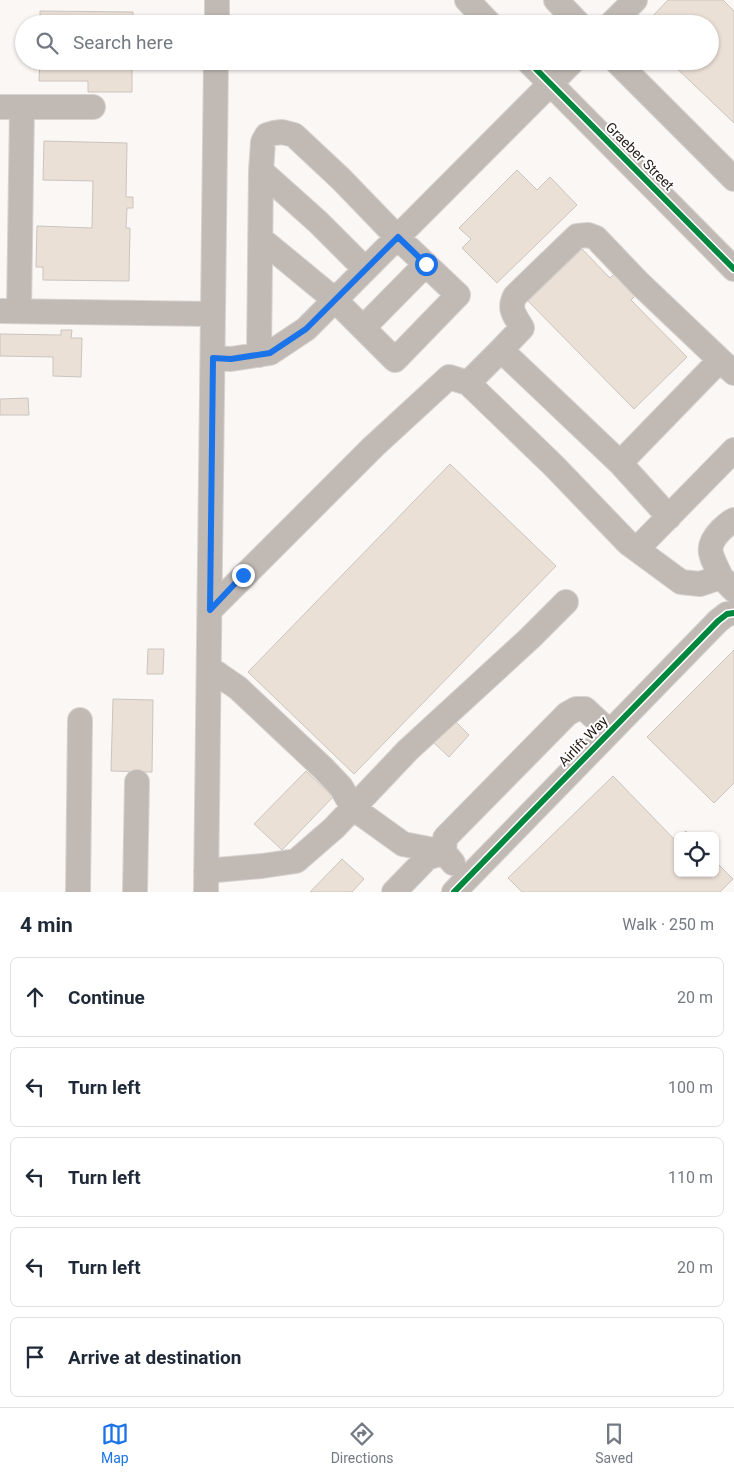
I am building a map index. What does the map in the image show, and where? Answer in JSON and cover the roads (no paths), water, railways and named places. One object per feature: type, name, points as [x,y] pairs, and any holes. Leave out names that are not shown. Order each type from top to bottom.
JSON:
[{"type":"street","points":[[217,0],[217,15]]},
{"type":"street","points":[[467,0],[481,15]]},
{"type":"street","points":[[556,0],[570,15]]},
{"type":"street","points":[[620,15],[635,0]]},
{"type":"street","points":[[216,70],[206,882],[262,866],[296,861],[334,828],[408,750],[566,602]]},
{"type":"street","name":"Graeber Street","points":[[537,70],[734,268]]},
{"type":"street","points":[[213,358],[231,359],[270,353],[306,329],[564,70]]},
{"type":"street","points":[[625,70],[734,179]]},
{"type":"street","points":[[93,107],[11,107],[9,311],[213,314]]},
{"type":"street","points":[[259,355],[262,142],[267,136],[274,133],[282,132],[294,135],[458,295],[395,360],[335,300],[261,239]]},
{"type":"street","points":[[261,170],[366,269]]},
{"type":"street","points":[[468,383],[522,328],[513,312],[511,304],[515,296],[577,236],[588,235],[596,238],[639,283],[727,367],[620,463]]},
{"type":"street","points":[[363,328],[426,264]]},
{"type":"street","points":[[501,350],[620,463],[669,517]]},
{"type":"street","points":[[210,610],[373,447],[448,377],[468,383],[554,466],[628,543],[681,582],[700,584],[728,583],[711,555],[711,544],[729,522],[734,520]]},
{"type":"street","points":[[637,549],[734,450]]},
{"type":"street","name":"Airlift Way","points":[[461,885],[718,621],[727,614],[734,613]]},
{"type":"street","points":[[209,668],[238,688],[324,769],[341,787],[353,808],[403,844],[444,852]]},
{"type":"street","points":[[461,885],[444,852],[445,838],[567,714],[576,709],[586,709],[610,732]]},
{"type":"street","points":[[78,892],[80,720]]},
{"type":"street","points":[[136,892],[137,782]]},
{"type":"street","points":[[394,892],[427,858],[444,852]]}]
